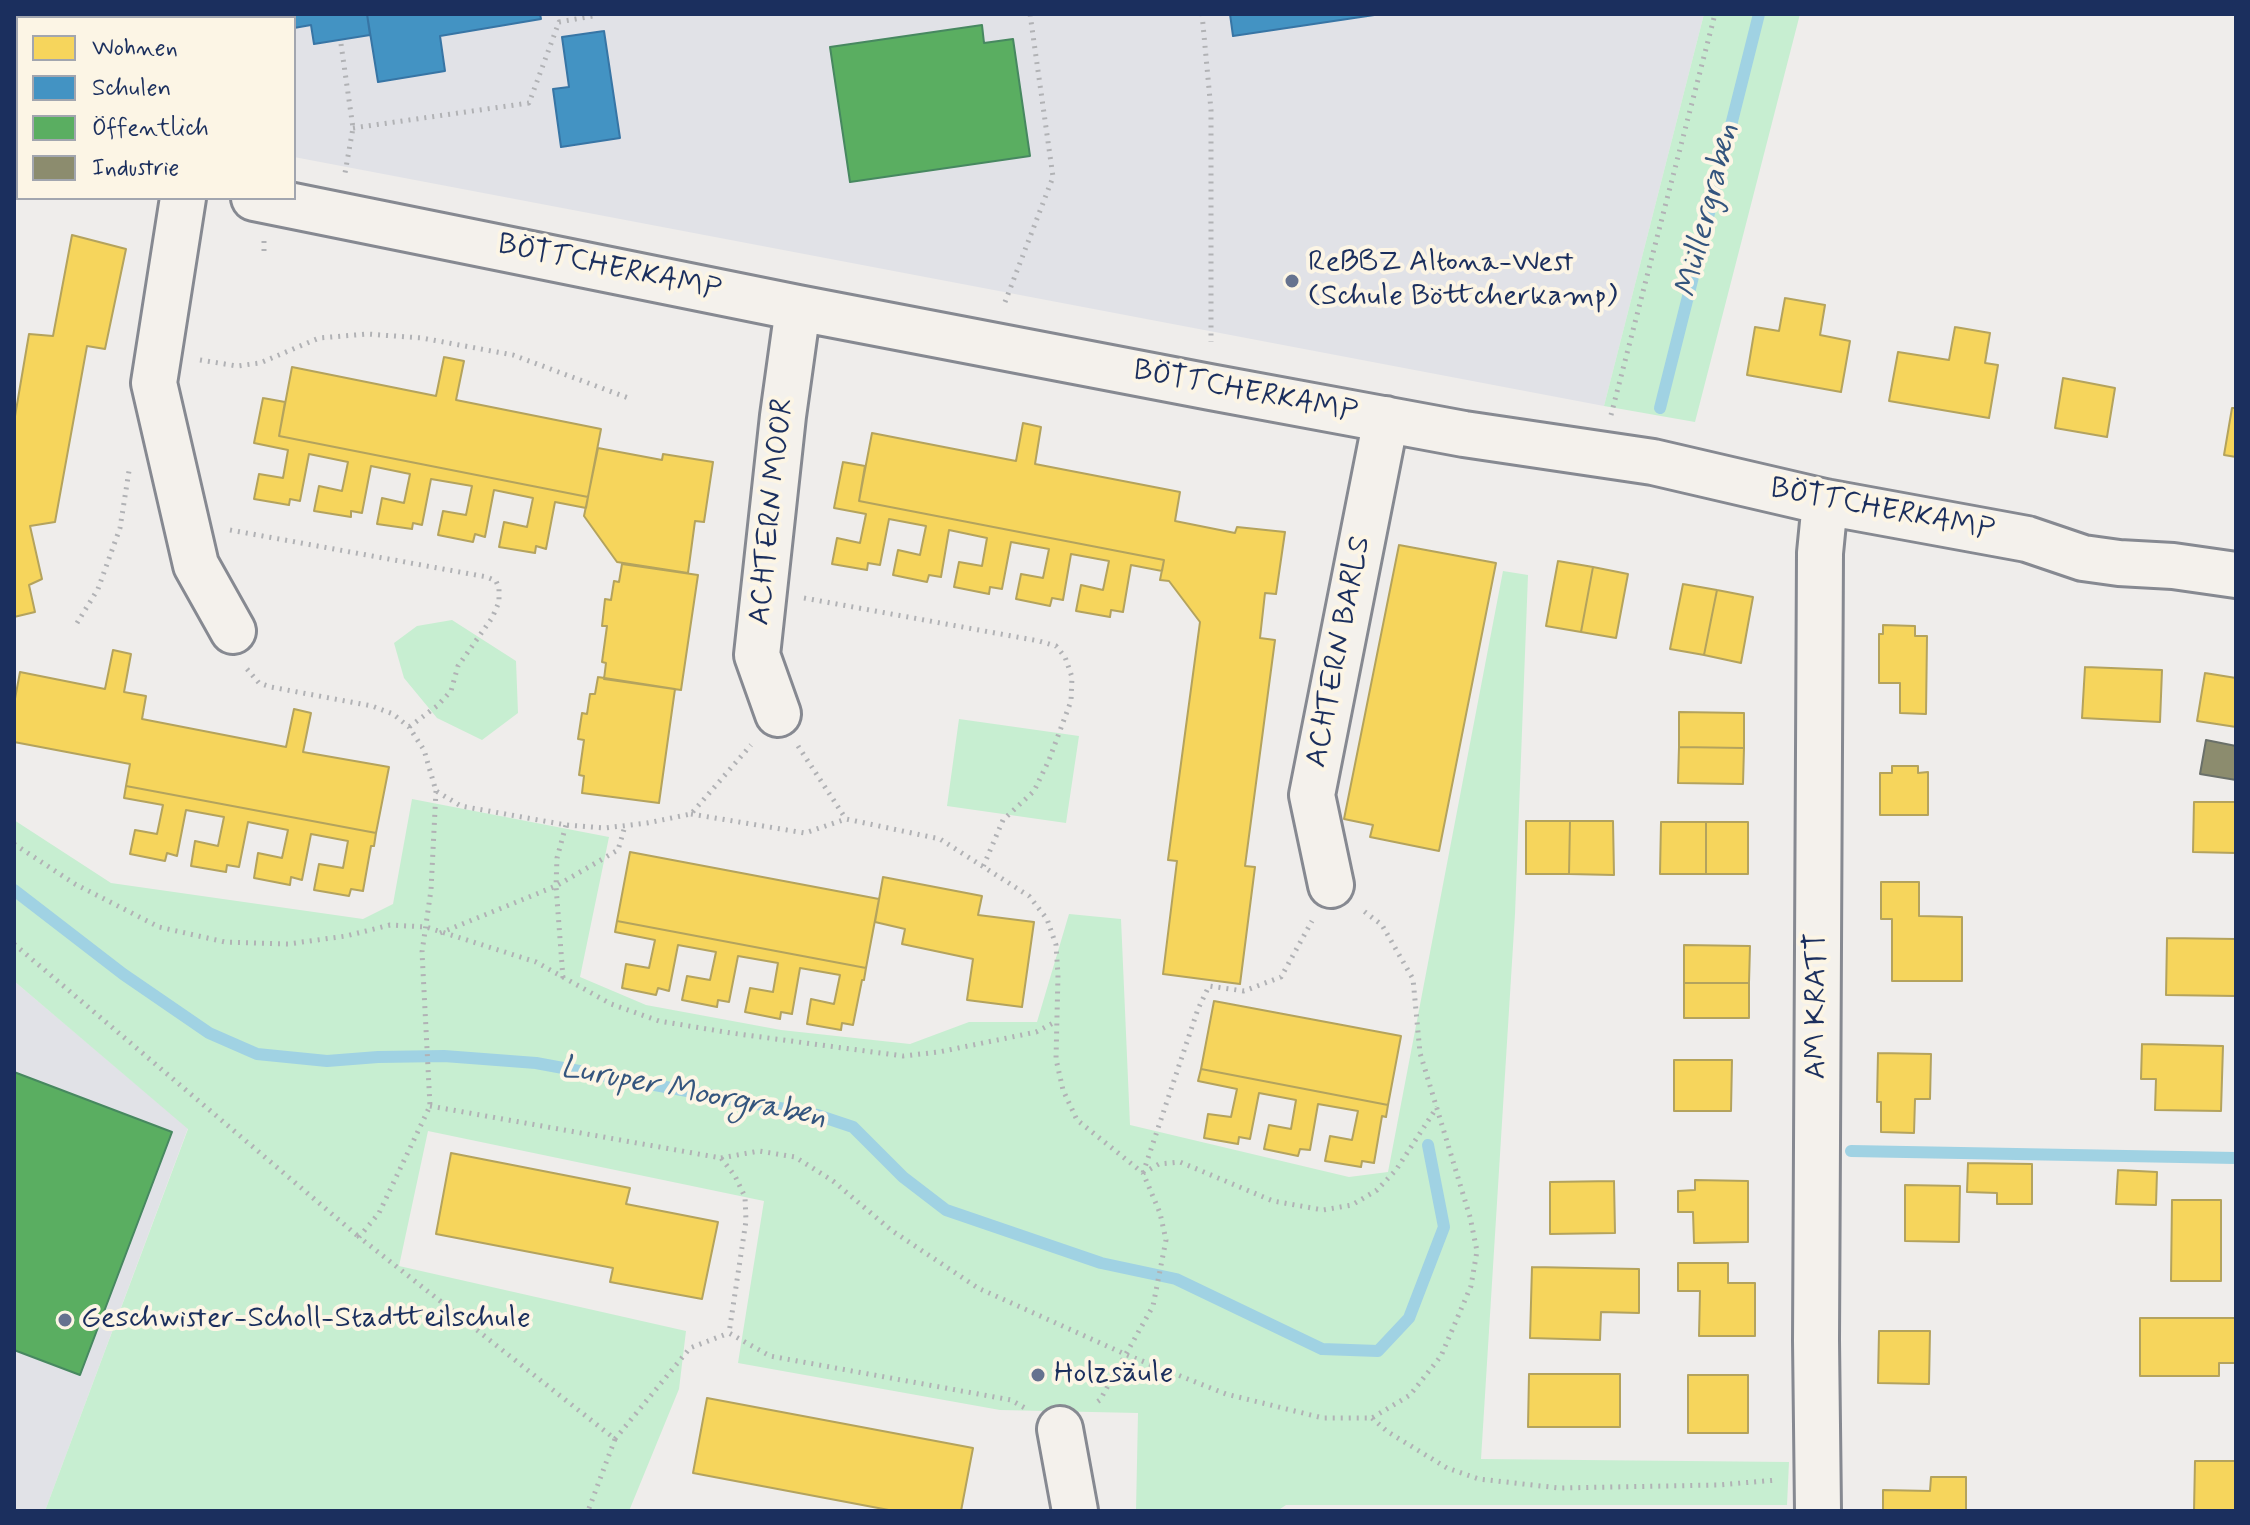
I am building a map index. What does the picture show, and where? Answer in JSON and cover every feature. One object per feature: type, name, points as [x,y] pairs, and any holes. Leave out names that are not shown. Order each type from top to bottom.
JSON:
[{"type":"street","points":[[183,200],[154,383],[196,565],[233,631]]},
{"type":"street","name":"BÖTTCHERKAMP","points":[[264,200],[1210,387],[1464,434],[1653,462],[1825,502],[2027,539],[2083,558],[2236,575]]},
{"type":"street","name":"ACHTERN MOOR","points":[[778,714],[757,655],[798,308]]},
{"type":"street","name":"ACHTERN BARLS","points":[[1331,885],[1312,795],[1386,419]]},
{"type":"street","name":"AM KRATT","points":[[1818,1511],[1820,553],[1825,502]]},
{"type":"street","points":[[1060,1429],[1075,1511]]},
{"type":"path","points":[[353,128],[529,103],[559,22],[592,14]]},
{"type":"path","points":[[1005,302],[1053,177],[1030,14]]},
{"type":"path","points":[[1202,14],[1211,110],[1211,342]]},
{"type":"path","points":[[1611,416],[1715,14]]},
{"type":"path","points":[[341,44],[353,128],[344,174]]},
{"type":"path","points":[[159,354],[237,366],[260,363],[319,338],[367,334],[422,338],[513,355],[631,399]]},
{"type":"path","points":[[77,623],[98,589],[120,528],[129,471]]},
{"type":"path","points":[[187,522],[496,581],[499,602],[492,618],[458,666],[451,691],[409,727]]},
{"type":"path","points":[[762,599],[800,597],[1056,646],[1065,657],[1072,677],[1071,701],[1034,791],[1003,820],[983,867]]},
{"type":"path","points":[[233,631],[249,672],[259,683],[372,706],[393,714],[409,727],[424,750],[436,791],[431,890],[422,952],[430,1106],[379,1213],[359,1237]]},
{"type":"path","points":[[691,814],[778,714],[846,819]]},
{"type":"path","points":[[436,791],[461,806],[566,825],[605,828],[691,814],[805,833],[846,819],[940,839],[1029,896],[1047,919],[1056,945],[1056,1059],[1063,1090],[1077,1120],[1143,1173],[1160,1213],[1166,1240],[1153,1306],[1100,1400],[1060,1429],[1011,1400],[770,1356],[729,1333]]},
{"type":"path","points":[[564,979],[556,886],[557,858],[566,825]]},
{"type":"path","points":[[440,933],[556,886],[618,850],[625,826]]},
{"type":"path","points":[[14,844],[75,884],[159,927],[225,942],[288,944],[346,936],[390,925],[426,927],[536,962],[611,1004],[659,1021],[903,1056],[939,1052],[1036,1032],[1057,1021]]},
{"type":"path","points":[[430,1106],[721,1158],[759,1151],[795,1157],[833,1181],[891,1230],[978,1288],[1127,1355],[1226,1394],[1323,1418],[1372,1418],[1410,1395],[1441,1356],[1471,1286],[1477,1251],[1472,1229],[1420,1053],[1413,979],[1382,925],[1331,885],[1281,977],[1244,991],[1209,986],[1198,1009],[1143,1173]]},
{"type":"path","points":[[14,944],[359,1237],[615,1439]]},
{"type":"path","points":[[1143,1173],[1159,1164],[1180,1162],[1273,1201],[1323,1210],[1352,1205],[1377,1190],[1396,1170],[1437,1106]]},
{"type":"path","points":[[721,1158],[735,1176],[745,1197],[746,1221],[729,1333]]},
{"type":"path","points":[[588,1511],[615,1439],[690,1348],[729,1333]]},
{"type":"path","points":[[1372,1418],[1388,1432],[1447,1468],[1479,1479],[1559,1488],[1718,1485],[1778,1480]]},
{"type":"shaded area","name":"ReBBZ Altona-West (Schule Böttcherkamp)","points":[[14,14],[1704,14],[1604,406],[296,157],[296,16],[16,16],[14,104]]},
{"type":"shaded area","name":"Geschwister-Scholl-Stadtteilschule","points":[[14,981],[188,1128],[45,1511],[14,1511]]},
{"type":"green space","points":[[1704,14],[1800,14],[1695,422],[1604,406]]},
{"type":"green space","points":[[1503,571],[1528,575],[1515,914],[1481,1459],[1789,1462],[1787,1505],[1286,1505],[1277,1511],[1136,1511],[1138,1413],[1000,1410],[738,1363],[764,1201],[428,1131],[399,1266],[686,1331],[679,1389],[629,1511],[45,1511],[188,1129],[14,981],[14,820],[111,883],[363,919],[393,904],[412,799],[609,837],[580,977],[646,1005],[781,1030],[910,1044],[969,1022],[1037,1022],[1069,914],[1121,919],[1130,1125],[1349,1177],[1388,1172]]},
{"type":"green space","points":[[452,620],[516,661],[518,713],[482,740],[437,718],[404,678],[394,643],[417,626]]},
{"type":"green space","points":[[959,719],[1079,736],[1066,823],[947,806]]},
{"type":"building: Wohnen","points":[[72,235],[126,249],[105,349],[87,346],[55,522],[30,526],[42,579],[29,585],[35,612],[14,617],[14,422],[29,334],[53,336]]},
{"type":"building: Wohnen","points":[[1785,298],[1825,305],[1820,335],[1850,341],[1841,392],[1747,375],[1755,327],[1779,331]]},
{"type":"building: Wohnen","points":[[1955,327],[1990,333],[1985,363],[1998,365],[1989,418],[1889,401],[1898,352],[1949,360]]},
{"type":"building: Wohnen","points":[[444,357],[464,361],[456,400],[601,429],[588,497],[279,436],[292,367],[436,396]]},
{"type":"building: Wohnen","points":[[2063,378],[2115,388],[2107,437],[2055,428]]},
{"type":"building: Wohnen","points":[[263,398],[285,402],[279,436],[588,497],[586,508],[555,502],[546,549],[536,546],[535,553],[499,547],[504,522],[527,527],[533,498],[494,490],[485,537],[475,534],[473,542],[438,535],[443,511],[466,515],[472,486],[431,479],[422,525],[413,523],[412,529],[377,524],[382,498],[404,503],[410,474],[371,466],[362,513],[351,511],[351,517],[314,511],[319,486],[342,491],[348,462],[309,454],[300,501],[290,499],[289,505],[254,499],[259,474],[283,478],[288,450],[254,443]]},
{"type":"building: Wohnen","points":[[2232,408],[2236,408],[2236,457],[2224,455]]},
{"type":"building: Wohnen","points":[[1023,423],[1041,427],[1035,464],[1180,492],[1175,521],[1235,533],[1237,527],[1285,532],[1276,594],[1265,593],[1260,638],[1275,640],[1245,866],[1255,867],[1240,984],[1163,974],[1177,861],[1168,860],[1200,622],[1169,581],[1160,580],[1164,560],[859,501],[872,433],[1016,461]]},
{"type":"building: Wohnen","points":[[598,448],[662,460],[663,454],[713,462],[704,522],[695,521],[688,573],[617,562],[584,516]]},
{"type":"building: Wohnen","points":[[843,462],[865,466],[859,501],[1164,560],[1162,571],[1131,565],[1123,612],[1111,610],[1110,617],[1076,611],[1081,585],[1103,590],[1109,561],[1071,554],[1063,600],[1052,598],[1050,606],[1016,599],[1021,574],[1043,578],[1049,549],[1011,542],[1002,589],[990,587],[989,594],[954,587],[959,562],[982,566],[987,538],[949,530],[941,577],[929,575],[927,582],[893,575],[898,550],[920,555],[926,526],[889,519],[880,565],[868,563],[867,570],[832,564],[837,538],[860,543],[866,514],[834,508]]},
{"type":"building: Wohnen","points":[[1399,545],[1496,563],[1439,851],[1370,837],[1373,825],[1344,819]]},
{"type":"building: Wohnen","points":[[1558,561],[1593,567],[1581,632],[1546,626]]},
{"type":"building: Wohnen","points":[[622,564],[698,575],[681,690],[604,679],[606,663],[602,662],[607,626],[602,626],[605,599],[611,600],[614,581],[619,582]]},
{"type":"building: Wohnen","points":[[1593,567],[1628,574],[1616,638],[1581,632]]},
{"type":"building: Wohnen","points":[[1683,584],[1717,590],[1704,655],[1670,649]]},
{"type":"building: Wohnen","points":[[1717,590],[1753,597],[1741,663],[1704,655]]},
{"type":"building: Wohnen","points":[[1883,625],[1915,626],[1915,636],[1927,636],[1926,714],[1900,713],[1900,683],[1879,683],[1879,634],[1883,634]]},
{"type":"building: Wohnen","points":[[113,650],[131,654],[124,692],[146,696],[142,719],[286,747],[294,709],[311,713],[303,752],[389,767],[376,833],[126,786],[130,764],[14,742],[14,704],[20,672],[105,689]]},
{"type":"building: Wohnen","points":[[2085,667],[2162,670],[2160,722],[2082,718]]},
{"type":"building: Wohnen","points":[[2205,673],[2236,678],[2236,727],[2197,721]]},
{"type":"building: Wohnen","points":[[598,677],[675,689],[659,803],[582,793],[584,776],[579,775],[584,740],[578,739],[582,713],[587,714],[590,694],[595,694]]},
{"type":"building: Wohnen","points":[[1679,712],[1744,713],[1744,748],[1679,747]]},
{"type":"building: Wohnen","points":[[1679,747],[1744,748],[1743,784],[1678,783]]},
{"type":"building: Wohnen","points":[[1892,766],[1918,766],[1918,773],[1928,772],[1928,815],[1880,815],[1880,773],[1892,773]]},
{"type":"building: Wohnen","points":[[126,786],[376,833],[363,891],[351,889],[349,896],[314,890],[319,864],[343,868],[348,841],[311,834],[302,880],[291,877],[290,885],[254,878],[258,853],[282,858],[288,830],[248,822],[239,867],[227,865],[226,872],[191,866],[195,841],[218,846],[224,817],[186,810],[177,856],[167,853],[165,861],[130,854],[135,830],[157,834],[163,805],[124,798]]},
{"type":"building: Wohnen","points":[[2194,802],[2236,802],[2236,853],[2193,852]]},
{"type":"building: Wohnen","points":[[1526,821],[1570,821],[1569,874],[1526,874]]},
{"type":"building: Wohnen","points":[[1570,821],[1613,821],[1614,875],[1569,874]]},
{"type":"building: Wohnen","points":[[1661,822],[1706,822],[1706,874],[1660,874]]},
{"type":"building: Wohnen","points":[[1706,822],[1748,822],[1748,874],[1706,874]]},
{"type":"building: Wohnen","points":[[630,852],[879,899],[866,968],[617,921]]},
{"type":"building: Wohnen","points":[[883,877],[982,896],[978,915],[1034,922],[1022,1007],[967,1000],[973,959],[902,944],[905,929],[875,922]]},
{"type":"building: Wohnen","points":[[1881,882],[1919,882],[1919,916],[1962,917],[1962,981],[1892,981],[1892,919],[1881,919]]},
{"type":"building: Wohnen","points":[[617,921],[866,968],[853,1025],[842,1023],[841,1030],[807,1024],[811,999],[834,1004],[840,975],[800,968],[792,1014],[781,1012],[780,1019],[745,1012],[750,988],[773,992],[778,963],[738,956],[729,1002],[718,1000],[717,1007],[682,1000],[687,976],[710,980],[716,952],[678,945],[669,991],[658,988],[656,995],[622,988],[626,964],[649,968],[655,940],[615,932]]},
{"type":"building: Wohnen","points":[[2167,938],[2236,939],[2236,996],[2166,995]]},
{"type":"building: Wohnen","points":[[1684,945],[1750,946],[1749,983],[1684,983]]},
{"type":"building: Wohnen","points":[[1684,983],[1749,983],[1749,1018],[1684,1018]]},
{"type":"building: Wohnen","points":[[1214,1001],[1401,1036],[1388,1105],[1201,1069]]},
{"type":"building: Wohnen","points":[[2142,1044],[2223,1046],[2221,1111],[2155,1110],[2156,1079],[2141,1079]]},
{"type":"building: Wohnen","points":[[1878,1053],[1931,1054],[1930,1099],[1915,1099],[1914,1133],[1881,1132],[1881,1102],[1877,1102]]},
{"type":"building: Wohnen","points":[[1674,1060],[1732,1060],[1731,1111],[1674,1111]]},
{"type":"building: Wohnen","points":[[1201,1069],[1388,1105],[1386,1117],[1382,1116],[1374,1163],[1362,1161],[1361,1167],[1325,1161],[1330,1136],[1352,1140],[1358,1111],[1318,1104],[1310,1150],[1300,1149],[1298,1156],[1264,1149],[1269,1125],[1291,1129],[1296,1100],[1259,1093],[1250,1139],[1239,1137],[1238,1144],[1204,1138],[1208,1114],[1231,1117],[1237,1089],[1198,1081]]},
{"type":"building: Wohnen","points":[[451,1153],[630,1188],[626,1204],[718,1222],[702,1299],[610,1282],[613,1268],[436,1234]]},
{"type":"building: Wohnen","points":[[1968,1163],[2032,1164],[2032,1204],[1997,1204],[1997,1193],[1967,1192]]},
{"type":"building: Wohnen","points":[[2118,1170],[2157,1172],[2156,1205],[2116,1204]]},
{"type":"building: Wohnen","points":[[1695,1180],[1748,1181],[1748,1242],[1694,1243],[1693,1212],[1678,1212],[1678,1191],[1695,1190]]},
{"type":"building: Wohnen","points":[[1614,1181],[1615,1233],[1550,1234],[1550,1182]]},
{"type":"building: Wohnen","points":[[1905,1185],[1960,1186],[1959,1242],[1905,1241]]},
{"type":"building: Wohnen","points":[[2172,1200],[2221,1200],[2221,1281],[2171,1281]]},
{"type":"building: Wohnen","points":[[1678,1263],[1728,1263],[1728,1283],[1755,1283],[1755,1336],[1699,1336],[1700,1291],[1678,1291]]},
{"type":"building: Wohnen","points":[[1532,1267],[1639,1269],[1639,1313],[1601,1312],[1600,1340],[1530,1338]]},
{"type":"building: Wohnen","points":[[2140,1318],[2236,1318],[2236,1363],[2219,1363],[2219,1376],[2140,1376]]},
{"type":"building: Wohnen","points":[[1879,1331],[1930,1331],[1929,1384],[1878,1383]]},
{"type":"building: Wohnen","points":[[1529,1374],[1620,1374],[1620,1427],[1528,1427]]},
{"type":"building: Wohnen","points":[[1688,1375],[1748,1375],[1748,1433],[1688,1433]]},
{"type":"building: Wohnen","points":[[707,1398],[973,1448],[961,1511],[894,1511],[693,1473]]},
{"type":"building: Wohnen","points":[[2195,1461],[2236,1461],[2236,1511],[2194,1511]]},
{"type":"building: Wohnen","points":[[1931,1477],[1966,1477],[1966,1511],[1883,1511],[1883,1490],[1930,1491]]},
{"type":"building: Schulen","points":[[37,14],[84,16],[38,16]]},
{"type":"building: Schulen","points":[[84,14],[155,14],[155,16]]},
{"type":"building: Schulen","points":[[367,14],[370,35],[314,44],[311,25],[296,28],[296,16],[155,16]]},
{"type":"building: Schulen","points":[[367,14],[540,14],[541,19],[440,36],[445,71],[378,82]]},
{"type":"building: Schulen","points":[[1230,14],[1381,14],[1233,36]]},
{"type":"building: Schulen","points":[[604,31],[620,138],[561,147],[553,89],[569,87],[562,37]]},
{"type":"building: Öffentlich","points":[[982,25],[984,43],[1013,39],[1030,156],[850,182],[830,47]]},
{"type":"building: Öffentlich","points":[[14,1072],[172,1132],[80,1375],[14,1350]]},
{"type":"building: Industrie","points":[[2206,740],[2236,746],[2236,780],[2200,774]]},
{"type":"waterway","name":"Müllergraben","points":[[1660,408],[1759,14]]},
{"type":"waterway","name":"Luruper Moorgraben","points":[[14,890],[123,974],[209,1033],[257,1054],[327,1061],[444,1056],[536,1063],[817,1115],[853,1127],[903,1177],[946,1210],[1101,1263],[1176,1279],[1322,1349],[1378,1351],[1409,1318],[1444,1227],[1428,1145]]},
{"type":"waterway","points":[[1851,1151],[2236,1158]]},
{"type":"place","name":"ReBBZ Altona-West (Schule Böttcherkamp)","points":[[1292,281]]},
{"type":"place","name":"Geschwister-Scholl-Stadtteilschule","points":[[65,1320]]},
{"type":"place","name":"Holzsäule","points":[[1038,1375]]}]
